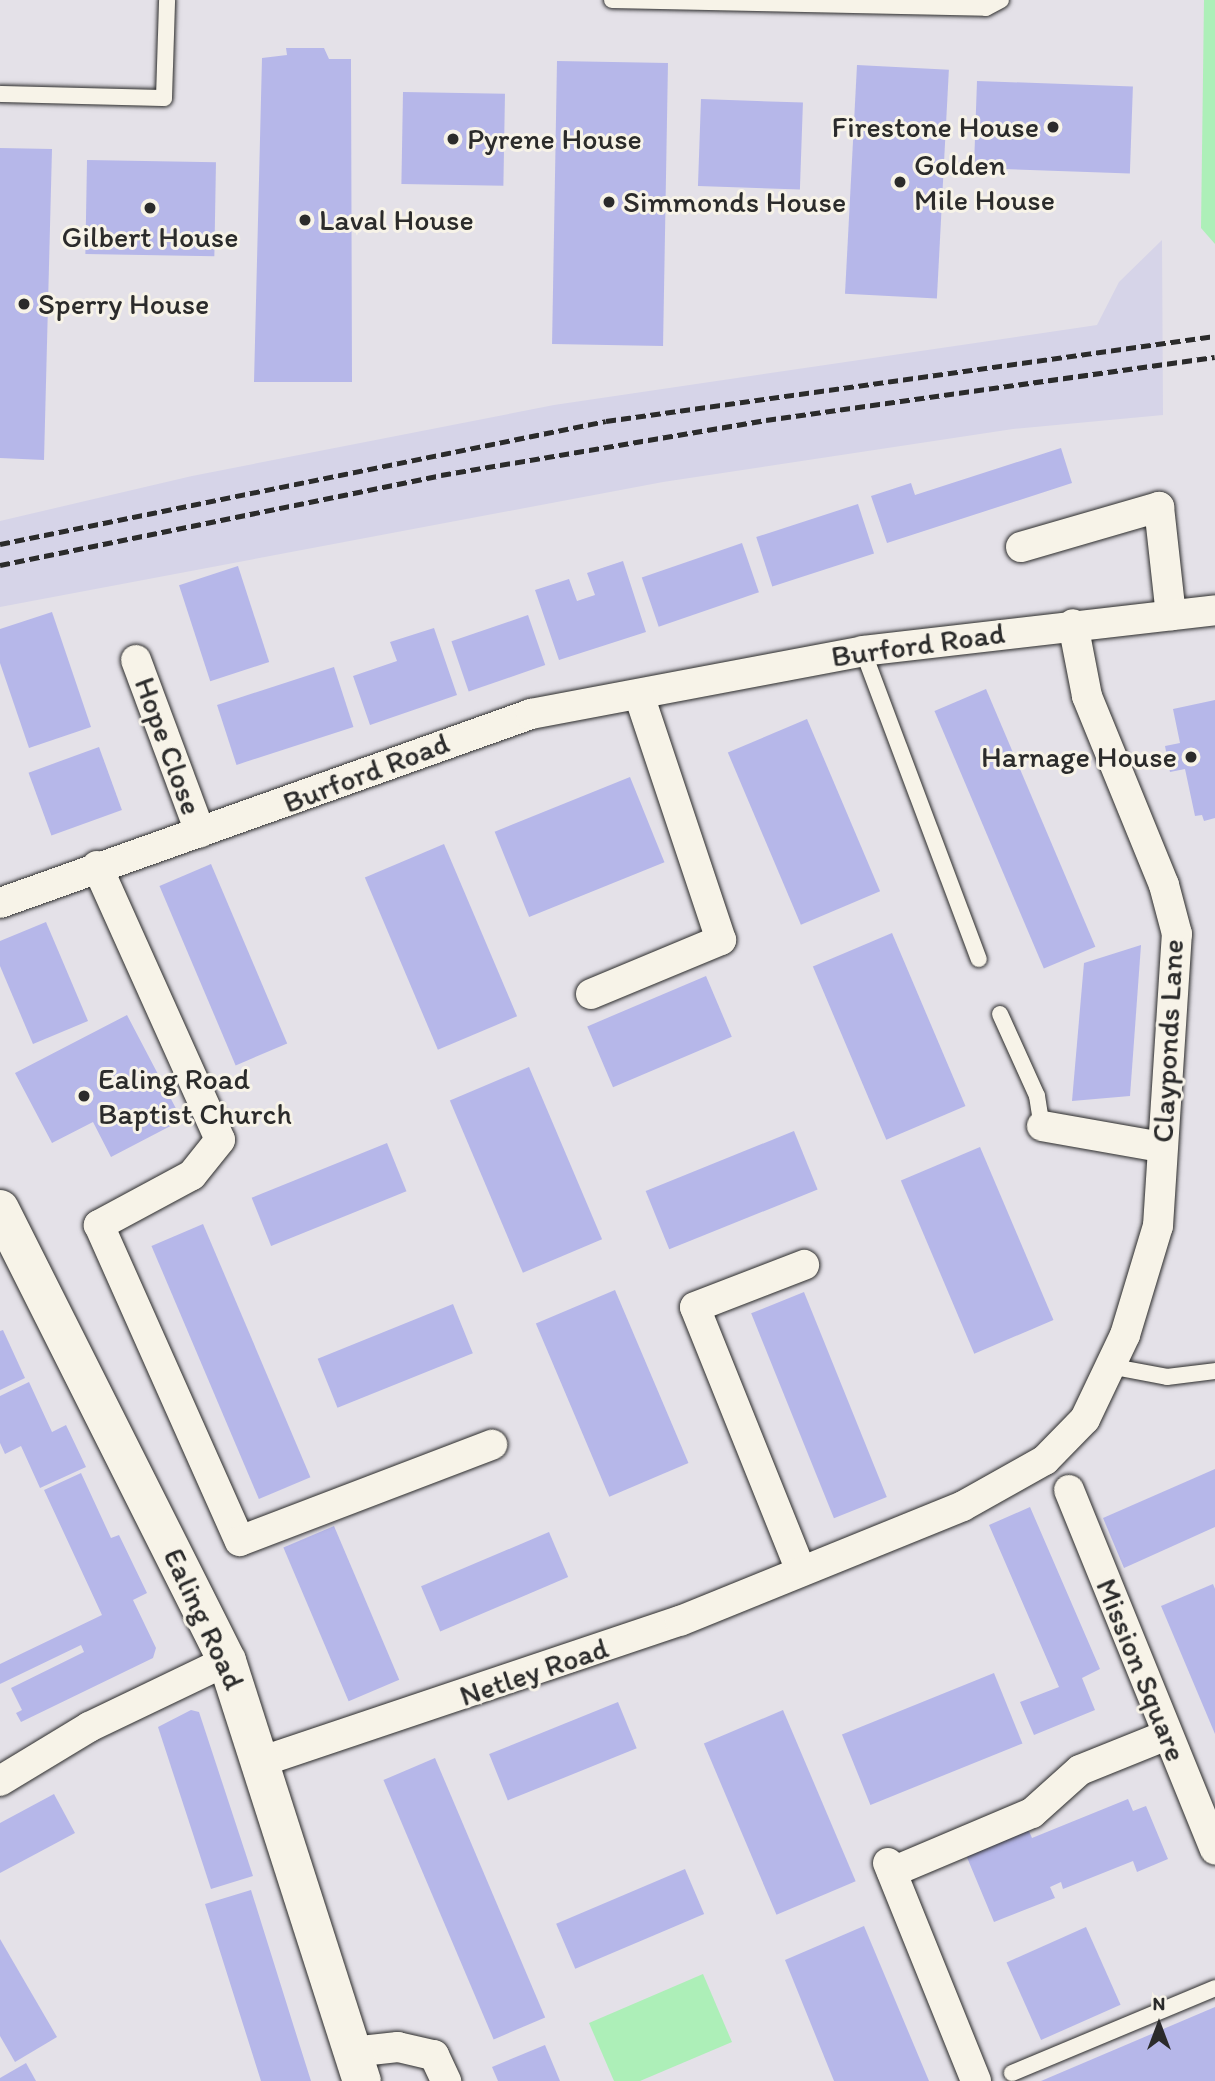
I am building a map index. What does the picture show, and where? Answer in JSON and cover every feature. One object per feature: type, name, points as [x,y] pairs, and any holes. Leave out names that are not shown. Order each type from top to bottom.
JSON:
[{"type":"main road","name":"Ealing Road","points":[[0,1209],[227,1661],[263,1761],[357,2066]]},
{"type":"street","points":[[1021,547],[1159,507],[1171,615]]},
{"type":"street","name":"Burford Road","points":[[0,903],[492,725],[863,651],[1073,624],[1215,610]]},
{"type":"street","name":"Clayponds Lane","points":[[1073,624],[1087,696],[1164,885],[1177,934],[1161,1147],[1158,1226],[1125,1335],[1085,1419]]},
{"type":"street","name":"Hope Close","points":[[136,660],[200,832]]},
{"type":"street","points":[[592,994],[721,940],[639,695]]},
{"type":"street","points":[[97,866],[220,1140],[192,1175],[99,1225],[240,1541],[492,1445]]},
{"type":"street","points":[[1042,1126],[1161,1147]]},
{"type":"street","points":[[801,1572],[695,1307],[804,1265]]},
{"type":"street","name":"Netley Road","points":[[263,1761],[600,1650],[963,1506],[1045,1460],[1085,1419]]},
{"type":"street","name":"Mission Square","points":[[1069,1490],[1215,1849]]},
{"type":"street","points":[[0,1781],[89,1727],[227,1661]]},
{"type":"street","points":[[976,2081],[890,1867],[1032,1813],[1080,1770],[1167,1735]]},
{"type":"street","name":"Ealing Road","points":[[357,2066],[398,2047],[434,2055],[446,2081]]},
{"type":"lane","points":[[0,94],[164,98],[167,0]]},
{"type":"lane","points":[[612,0],[985,8],[1001,0]]},
{"type":"lane","points":[[863,651],[979,959]]},
{"type":"lane","points":[[1000,1014],[1037,1096],[1042,1126]]},
{"type":"lane","points":[[1109,1366],[1167,1377],[1215,1371]]},
{"type":"lane","points":[[1012,2073],[1215,1989]]},
{"type":"shaded area","points":[[1162,240],[1163,415],[1013,429],[663,482],[0,607],[0,521],[192,476],[554,405],[1097,325],[1119,282]]},
{"type":"green space","points":[[1204,0],[1215,0],[1215,244],[1201,228]]},
{"type":"green space","points":[[703,1974],[732,2042],[640,2081],[614,2081],[589,2023]]},
{"type":"building","name":"Laval House","points":[[286,48],[324,48],[329,59],[351,59],[352,382],[254,382],[262,58],[287,55]]},
{"type":"building","name":"Simmonds House","points":[[557,61],[668,63],[663,346],[552,344]]},
{"type":"building","name":"Golden Mile House","points":[[857,65],[949,70],[937,299],[845,294]]},
{"type":"building","name":"Firestone House","points":[[977,81],[1133,86],[1130,173],[974,168]]},
{"type":"building","name":"Pyrene House","points":[[403,92],[505,94],[503,186],[401,184]]},
{"type":"building","points":[[701,99],[803,103],[800,190],[698,186]]},
{"type":"building","name":"Sperry House","points":[[0,148],[52,149],[44,460],[0,458]]},
{"type":"building","name":"Gilbert House","points":[[87,160],[216,162],[214,256],[85,254]]},
{"type":"building","points":[[1061,448],[1072,483],[887,543],[871,496],[911,483],[915,495]]},
{"type":"building","points":[[858,504],[874,553],[772,587],[756,537]]},
{"type":"building","points":[[742,543],[759,592],[659,627],[642,578]]},
{"type":"building","points":[[623,561],[646,632],[559,660],[535,590],[569,579],[577,601],[595,595],[587,573]]},
{"type":"building","points":[[238,566],[269,662],[210,681],[179,585]]},
{"type":"building","points":[[52,612],[91,727],[29,748],[0,663],[0,629]]},
{"type":"building","points":[[528,615],[545,665],[469,691],[451,641]]},
{"type":"building","points":[[434,628],[457,695],[370,725],[353,676],[397,661],[390,642]]},
{"type":"building","points":[[334,667],[353,727],[236,765],[217,705]]},
{"type":"building","points":[[986,689],[1095,947],[1044,969],[934,711]]},
{"type":"building","name":"Harnage House","points":[[1215,700],[1215,818],[1204,821],[1202,815],[1195,816],[1185,769],[1170,772],[1165,746],[1180,743],[1173,709]]},
{"type":"building","points":[[807,719],[880,891],[801,925],[728,753]]},
{"type":"building","points":[[99,747],[122,810],[51,836],[29,773]]},
{"type":"building","points":[[630,777],[664,862],[529,917],[495,832]]},
{"type":"building","points":[[444,844],[517,1016],[438,1050],[365,878]]},
{"type":"building","points":[[211,864],[287,1043],[236,1065],[159,886]]},
{"type":"building","points":[[46,922],[88,1021],[33,1044],[0,966],[0,941]]},
{"type":"building","points":[[892,933],[965,1106],[886,1140],[813,967]]},
{"type":"building","points":[[1141,945],[1130,1096],[1072,1101],[1084,963]]},
{"type":"building","points":[[706,976],[732,1037],[613,1087],[587,1026]]},
{"type":"building","points":[[127,1015],[182,1120],[111,1157],[93,1122],[52,1143],[15,1073]]},
{"type":"building","points":[[529,1067],[602,1239],[523,1273],[450,1101]]},
{"type":"building","points":[[794,1131],[818,1189],[669,1249],[646,1191]]},
{"type":"building","points":[[387,1143],[406,1191],[271,1246],[252,1198]]},
{"type":"building","points":[[980,1147],[1053,1320],[974,1354],[901,1181]]},
{"type":"building","points":[[203,1224],[310,1477],[259,1499],[151,1246]]},
{"type":"building","points":[[615,1290],[688,1463],[609,1497],[536,1324]]},
{"type":"building","points":[[804,1292],[887,1497],[834,1518],[751,1313]]},
{"type":"building","points":[[453,1304],[473,1353],[337,1408],[318,1359]]},
{"type":"building","points":[[3,1330],[25,1378],[0,1390],[0,1331]]},
{"type":"building","points":[[29,1382],[52,1432],[66,1425],[86,1467],[40,1488],[21,1446],[5,1454],[0,1443],[0,1396]]},
{"type":"building","points":[[1215,1469],[1215,1527],[1124,1568],[1103,1518]]},
{"type":"building","points":[[81,1473],[111,1538],[119,1535],[147,1593],[133,1600],[156,1648],[153,1658],[21,1722],[16,1713],[22,1710],[11,1688],[84,1652],[81,1645],[0,1684],[0,1664],[102,1615],[44,1490]]},
{"type":"building","points":[[1030,1507],[1100,1669],[1082,1678],[1095,1710],[1034,1735],[1020,1702],[1059,1687],[989,1525]]},
{"type":"building","points":[[334,1526],[399,1680],[349,1701],[283,1547]]},
{"type":"building","points":[[549,1532],[568,1577],[440,1631],[421,1586]]},
{"type":"building","points":[[1213,1584],[1215,1589],[1215,1734],[1161,1606]]},
{"type":"building","points":[[994,1673],[1022,1743],[870,1805],[842,1734]]},
{"type":"building","points":[[618,1702],[637,1748],[508,1800],[489,1754]]},
{"type":"building","points":[[191,1710],[199,1712],[253,1876],[211,1889],[158,1727]]},
{"type":"building","points":[[783,1710],[856,1881],[777,1915],[704,1744]]},
{"type":"building","points":[[435,1758],[545,2018],[494,2039],[383,1780]]},
{"type":"building","points":[[54,1794],[75,1833],[0,1873],[0,1823]]},
{"type":"building","points":[[1128,1799],[1133,1811],[1146,1806],[1168,1859],[1137,1872],[1133,1861],[1063,1889],[1061,1882],[1050,1887],[1055,1898],[994,1922],[966,1855],[1028,1829],[1032,1838]]},
{"type":"building","points":[[685,1869],[704,1914],[575,1969],[556,1924]]},
{"type":"building","points":[[251,1890],[311,2081],[261,2081],[205,1904]]},
{"type":"building","points":[[864,1926],[929,2081],[834,2081],[785,1960]]},
{"type":"building","points":[[1086,1927],[1121,2005],[1041,2040],[1007,1962]]},
{"type":"building","points":[[0,1939],[57,2037],[15,2062],[0,2036]]},
{"type":"building","points":[[1215,2007],[1215,2081],[1041,2081]]},
{"type":"building","points":[[545,2045],[560,2081],[498,2081],[492,2067]]},
{"type":"building","points":[[26,2063],[36,2081],[0,2081],[0,2078]]},
{"type":"railway","points":[[0,544],[606,421],[1215,336]]},
{"type":"railway","points":[[0,565],[441,475],[766,420],[1215,357]]},
{"type":"place","name":"Firestone House","points":[[1053,127]]},
{"type":"place","name":"Pyrene House","points":[[453,139]]},
{"type":"place","name":"Golden Mile House","points":[[900,182]]},
{"type":"place","name":"Simmonds House","points":[[609,202]]},
{"type":"place","name":"Gilbert House","points":[[150,208]]},
{"type":"place","name":"Laval House","points":[[305,220]]},
{"type":"place","name":"Sperry House","points":[[24,304]]},
{"type":"place","name":"Harnage House","points":[[1191,757]]},
{"type":"place","name":"Ealing Road Baptist Church","points":[[84,1096]]}]
